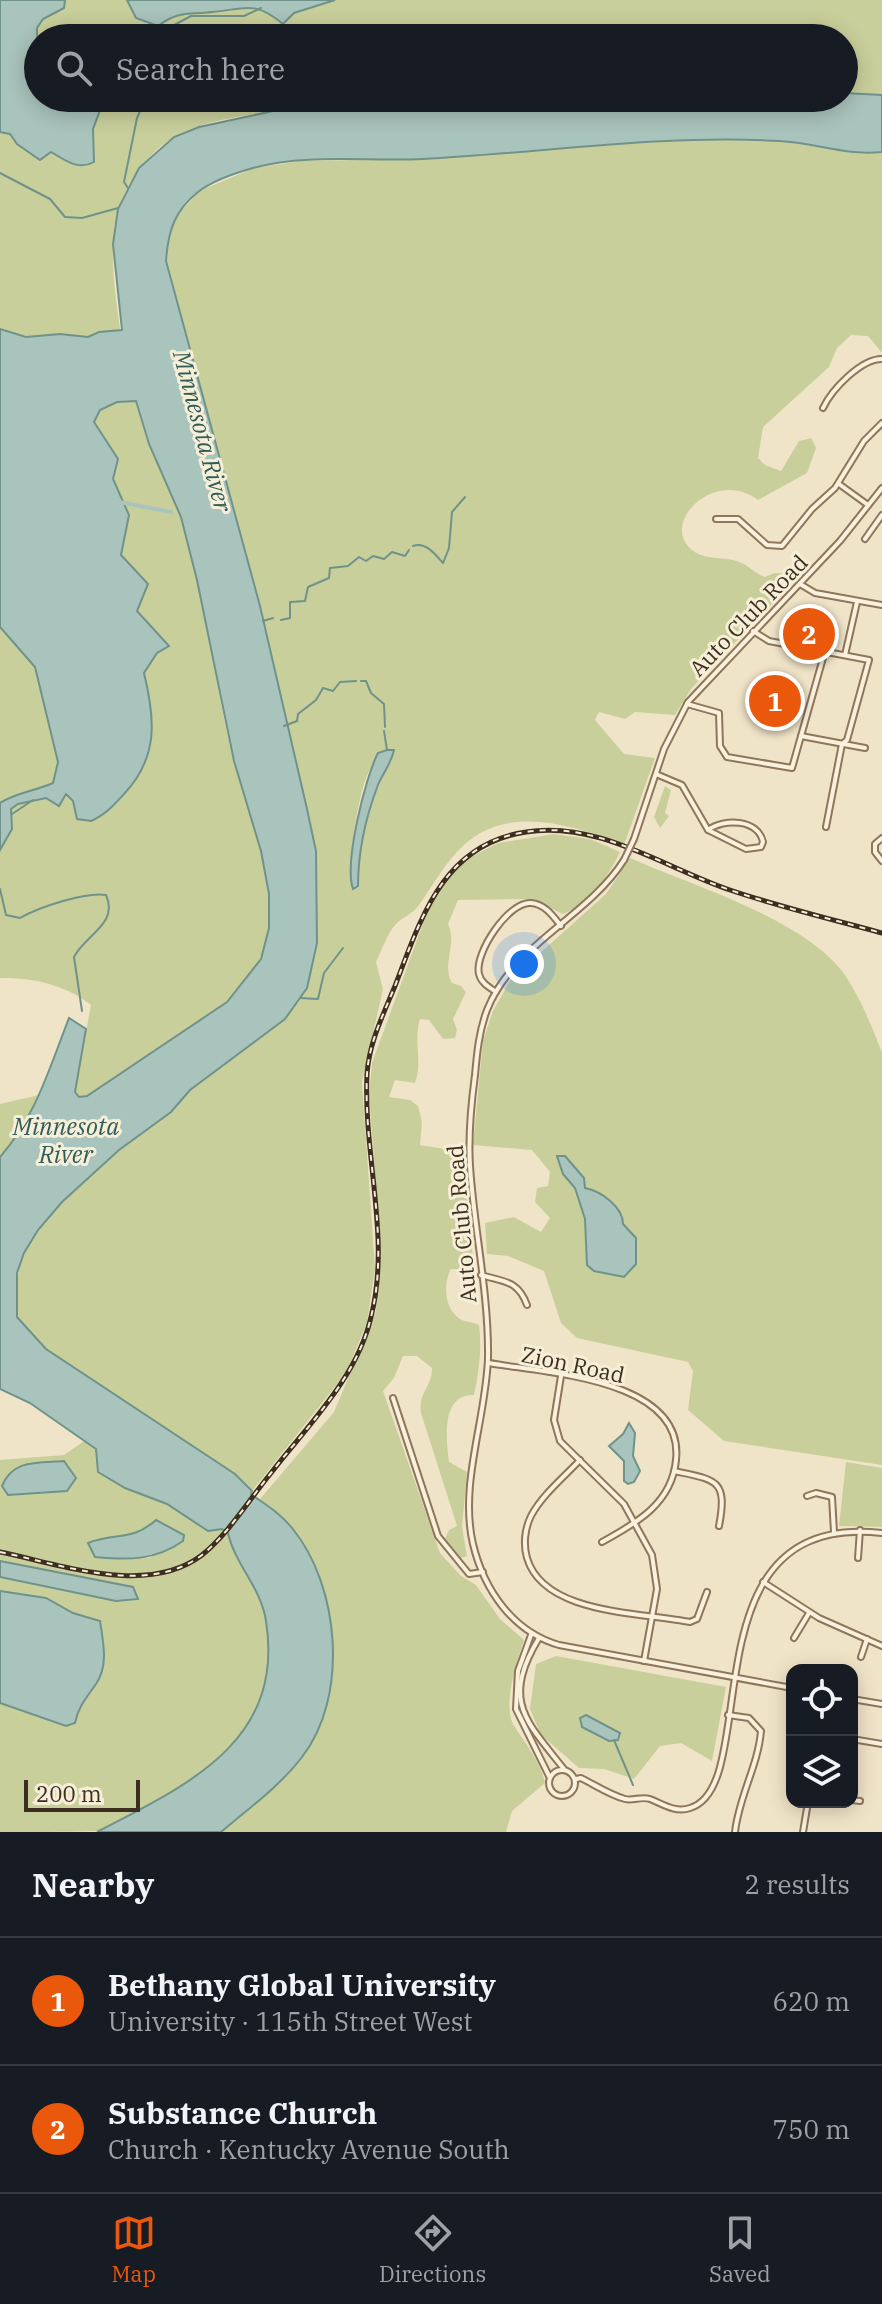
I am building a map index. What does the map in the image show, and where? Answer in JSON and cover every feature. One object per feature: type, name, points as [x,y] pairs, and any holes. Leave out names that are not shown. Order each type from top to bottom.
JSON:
[{"type":"street","points":[[823,408],[842,383],[870,361],[882,359]]},
{"type":"street","points":[[716,519],[738,519],[767,545],[777,549],[787,543],[812,509],[839,484],[864,441],[882,423]]},
{"type":"street","points":[[839,484],[868,505]]},
{"type":"street","name":"Auto Club Road","points":[[483,1572],[473,1541],[470,1510],[488,1363],[469,1135],[479,1039],[496,992],[513,967],[598,895],[624,860],[672,730],[687,704],[800,583],[882,488]]},
{"type":"street","points":[[865,539],[882,515]]},
{"type":"street","points":[[800,583],[815,593],[882,605]]},
{"type":"street","points":[[845,655],[857,602]]},
{"type":"street","points":[[753,631],[769,641],[869,660],[847,740],[842,744],[826,827]]},
{"type":"street","points":[[687,704],[719,713],[720,746],[727,757],[792,768],[825,651]]},
{"type":"street","points":[[801,736],[865,748]]},
{"type":"street","points":[[656,774],[682,785],[695,813],[708,830],[746,849],[761,847],[763,842],[759,832],[743,824],[721,823],[708,830]]},
{"type":"street","points":[[882,838],[875,844],[875,852],[882,861]]},
{"type":"street","points":[[496,992],[483,983],[478,969],[489,942],[510,912],[523,904],[538,905],[561,926]]},
{"type":"street","points":[[481,1275],[512,1282],[520,1289],[527,1305]]},
{"type":"street","name":"Zion Road","points":[[488,1363],[618,1387],[651,1405],[675,1436],[674,1471]]},
{"type":"street","points":[[561,1376],[555,1427],[565,1448],[614,1490],[637,1523],[655,1566],[657,1589],[644,1661]]},
{"type":"street","points":[[393,1398],[438,1536],[469,1574],[483,1572],[506,1611],[531,1635],[644,1661],[786,1687]]},
{"type":"street","points":[[580,1460],[529,1519],[525,1546],[529,1563],[538,1579],[562,1598],[693,1622],[707,1592]]},
{"type":"street","points":[[602,1542],[637,1523],[663,1497],[674,1471],[708,1478],[718,1484],[724,1499],[719,1526]]},
{"type":"street","points":[[807,1496],[816,1493],[832,1497],[834,1532]]},
{"type":"street","points":[[858,1558],[860,1530]]},
{"type":"street","points":[[539,1638],[523,1675],[523,1716],[534,1735],[564,1769],[576,1779],[581,1778],[626,1799],[647,1798],[667,1808],[691,1808],[715,1778],[748,1624],[763,1582],[776,1564],[798,1546],[834,1532],[860,1530],[882,1533]]},
{"type":"street","points":[[763,1582],[809,1613],[882,1646]]},
{"type":"street","points":[[794,1638],[809,1613]]},
{"type":"street","points":[[531,1635],[518,1671],[516,1709],[550,1778],[551,1790],[560,1796],[571,1793],[576,1779]]},
{"type":"street","points":[[861,1657],[867,1639]]},
{"type":"street","points":[[858,1700],[882,1704]]},
{"type":"street","points":[[728,1715],[749,1718],[761,1731],[755,1762],[738,1806],[735,1832]]},
{"type":"street","points":[[858,1740],[882,1744]]},
{"type":"street","points":[[550,1778],[564,1769]]},
{"type":"street","points":[[803,1832],[807,1808]]},
{"type":"green space","points":[[0,0],[882,0],[882,95],[858,94],[858,24],[24,24],[24,112],[267,112],[185,131],[156,151],[134,177],[119,207],[113,259],[126,361],[141,422],[178,508],[190,547],[227,734],[258,836],[271,912],[268,936],[260,959],[229,999],[183,1036],[87,1096],[79,1097],[75,1091],[91,1005],[71,992],[48,984],[0,978]]},
{"type":"green space","points":[[678,140],[782,141],[860,154],[882,152],[882,353],[868,336],[851,335],[837,348],[829,367],[763,427],[758,458],[765,465],[781,471],[799,441],[811,438],[816,448],[807,473],[758,500],[741,492],[724,490],[709,494],[687,514],[682,527],[684,539],[697,553],[739,562],[765,577],[774,573],[800,574],[691,689],[675,715],[635,712],[625,719],[599,712],[595,720],[624,754],[655,758],[624,845],[584,831],[542,822],[500,825],[481,833],[463,846],[417,908],[390,932],[376,962],[383,989],[362,1082],[375,1269],[367,1323],[346,1373],[252,1491],[235,1474],[53,1354],[18,1319],[16,1289],[21,1265],[45,1220],[81,1181],[142,1133],[106,1126],[247,1047],[285,1019],[307,988],[317,943],[316,851],[260,606],[166,261],[173,220],[199,191],[254,168],[301,161],[424,159]],"holes":[[[394,750],[368,812],[353,889],[351,864],[363,788],[373,765]]]},
{"type":"green space","points":[[665,786],[671,790],[665,813],[669,816],[660,828],[654,817]]},
{"type":"green space","points":[[554,834],[590,839],[620,852],[597,889],[581,904],[563,914],[531,899],[458,900],[448,924],[451,939],[448,968],[452,983],[466,992],[453,1019],[457,1030],[455,1038],[443,1039],[429,1020],[420,1019],[415,1083],[395,1080],[389,1097],[410,1100],[418,1106],[422,1122],[420,1145],[462,1152],[474,1270],[451,1269],[446,1296],[455,1315],[479,1325],[480,1351],[474,1395],[463,1397],[451,1409],[447,1441],[449,1462],[467,1472],[462,1527],[467,1556],[461,1558],[445,1539],[449,1530],[457,1526],[421,1413],[421,1400],[432,1368],[417,1356],[403,1356],[394,1378],[383,1391],[440,1553],[461,1576],[476,1585],[500,1619],[524,1640],[512,1684],[511,1719],[537,1761],[545,1783],[512,1811],[506,1832],[221,1832],[290,1768],[315,1731],[330,1685],[294,1530],[260,1499],[334,1412],[376,1311],[380,1239],[369,1095],[372,1063],[426,915],[449,876],[467,859],[498,843]]},
{"type":"green space","points":[[630,858],[746,906],[803,937],[827,955],[845,975],[870,1023],[882,1053],[882,1465],[724,1441],[688,1410],[693,1371],[688,1362],[577,1338],[561,1323],[544,1271],[508,1256],[487,1254],[485,1223],[514,1217],[541,1232],[550,1218],[535,1202],[537,1188],[548,1186],[550,1172],[532,1150],[473,1145],[483,1041],[493,1011],[511,979],[606,894]]},
{"type":"green space","points":[[39,1095],[22,1128],[0,1157],[0,1104]]},
{"type":"green space","points":[[84,1441],[96,1449],[98,1472],[125,1488],[167,1504],[208,1530],[222,1529],[228,1533],[236,1556],[259,1598],[266,1621],[268,1655],[265,1685],[256,1711],[223,1755],[175,1791],[111,1827],[98,1831],[0,1832],[0,1703],[58,1722],[76,1709],[94,1683],[101,1667],[102,1650],[99,1621],[73,1613],[46,1598],[0,1591],[0,1577],[116,1601],[133,1587],[0,1561],[0,1460],[64,1455]],"holes":[[[156,1520],[173,1548],[148,1558],[101,1538],[137,1534]]]},
{"type":"green space","points":[[846,1462],[882,1468],[882,1527],[839,1526]]},
{"type":"green space","points":[[556,1656],[726,1687],[712,1761],[681,1743],[660,1746],[634,1779],[604,1769],[579,1768],[541,1735],[530,1709],[536,1664]]},
{"type":"water","points":[[0,0],[65,0],[64,8],[40,24],[24,24],[24,112],[99,112],[93,129],[94,162],[77,165],[51,152],[40,160],[17,144],[10,134],[0,132]]},
{"type":"water","points":[[127,0],[335,0],[294,13],[283,24],[273,16],[249,8],[184,14],[161,24],[136,18]]},
{"type":"water","name":"Minnesota River","points":[[858,94],[882,95],[882,152],[856,152],[780,141],[691,140],[423,159],[274,163],[210,184],[190,199],[174,223],[166,261],[260,606],[316,851],[317,943],[307,988],[285,1019],[190,1090],[171,1112],[119,1150],[62,1202],[38,1230],[24,1253],[17,1273],[17,1317],[46,1349],[235,1474],[252,1491],[251,1494],[292,1528],[308,1552],[329,1610],[333,1642],[332,1673],[327,1704],[317,1732],[302,1757],[274,1787],[221,1832],[97,1832],[195,1776],[222,1754],[245,1729],[260,1698],[268,1663],[266,1621],[259,1597],[231,1545],[228,1533],[222,1529],[208,1531],[167,1504],[125,1488],[98,1472],[96,1449],[30,1403],[0,1389],[0,1157],[32,1108],[69,1018],[86,1029],[75,1092],[79,1097],[87,1096],[227,1002],[261,959],[269,928],[269,894],[261,851],[234,761],[181,517],[149,444],[136,401],[117,402],[100,410],[94,422],[118,459],[113,479],[129,515],[121,555],[148,584],[137,611],[169,646],[157,653],[144,673],[152,721],[149,751],[135,780],[124,794],[105,813],[91,821],[77,819],[73,801],[66,794],[59,806],[46,798],[18,804],[11,809],[12,829],[0,850],[0,803],[53,783],[58,762],[35,667],[0,627],[0,329],[26,337],[60,334],[88,337],[99,332],[122,330],[113,244],[118,209],[139,168],[174,137],[199,127],[268,112],[858,112]]},
{"type":"water","points":[[394,750],[369,810],[361,847],[358,886],[353,889],[351,860],[362,800],[378,753]]},
{"type":"water","points":[[557,1156],[565,1156],[584,1178],[585,1188],[598,1192],[615,1206],[623,1224],[636,1238],[636,1264],[624,1277],[594,1271],[587,1265],[585,1219],[575,1188],[563,1174]]},
{"type":"water","points":[[629,1423],[635,1433],[633,1456],[640,1471],[634,1482],[628,1484],[624,1481],[624,1461],[609,1446],[623,1434]]},
{"type":"water","points":[[64,1461],[76,1478],[67,1491],[8,1495],[2,1486],[13,1471],[27,1464]]},
{"type":"water","points":[[156,1520],[184,1535],[183,1541],[151,1556],[130,1559],[95,1557],[88,1543],[131,1534]]},
{"type":"water","points":[[0,1561],[133,1587],[138,1599],[116,1601],[0,1577]]},
{"type":"water","points":[[0,1591],[46,1598],[73,1613],[100,1621],[103,1669],[75,1723],[66,1726],[0,1703]]},
{"type":"water","points":[[586,1715],[620,1733],[618,1740],[609,1741],[582,1727],[580,1718]]},
{"type":"waterway","points":[[176,24],[191,16],[244,16],[261,8]]},
{"type":"waterway","points":[[128,188],[124,182],[140,112]]},
{"type":"waterway","points":[[0,173],[50,199],[65,217],[82,218],[118,208]]},
{"type":"waterway","points":[[413,546],[426,547],[443,563],[449,548],[452,512],[465,497]]},
{"type":"waterway","points":[[119,502],[171,512]]},
{"type":"waterway","points":[[281,620],[290,618],[290,602],[305,601],[308,587],[329,578],[330,568],[348,566],[359,557],[366,561],[373,556],[384,559],[392,552],[405,556],[409,550]]},
{"type":"waterway","points":[[263,621],[273,618]]},
{"type":"waterway","points":[[284,726],[297,721],[298,714],[316,700],[323,688],[333,691],[340,682],[356,681]]},
{"type":"waterway","points":[[361,681],[366,681],[371,693],[384,704],[385,727]]},
{"type":"waterway","points":[[384,731],[387,750]]},
{"type":"waterway","points":[[12,814],[33,800]]},
{"type":"waterway","points":[[0,889],[6,915],[20,918],[62,901],[106,895],[109,905],[104,922],[74,957],[82,1011]]},
{"type":"waterway","points":[[300,998],[318,999],[324,973],[343,948]]},
{"type":"waterway","points":[[614,1740],[633,1785]]},
{"type":"railway","points":[[0,1552],[103,1574],[156,1574],[180,1567],[202,1555],[221,1537],[343,1381],[364,1339],[376,1287],[377,1227],[367,1104],[371,1051],[381,1018],[426,911],[455,868],[474,852],[498,839],[526,832],[552,830],[579,833],[630,848],[730,890],[882,933]]},
{"type":"place","name":"Substance Church","points":[[809,634]]},
{"type":"place","name":"Bethany Global University","points":[[775,701]]}]
